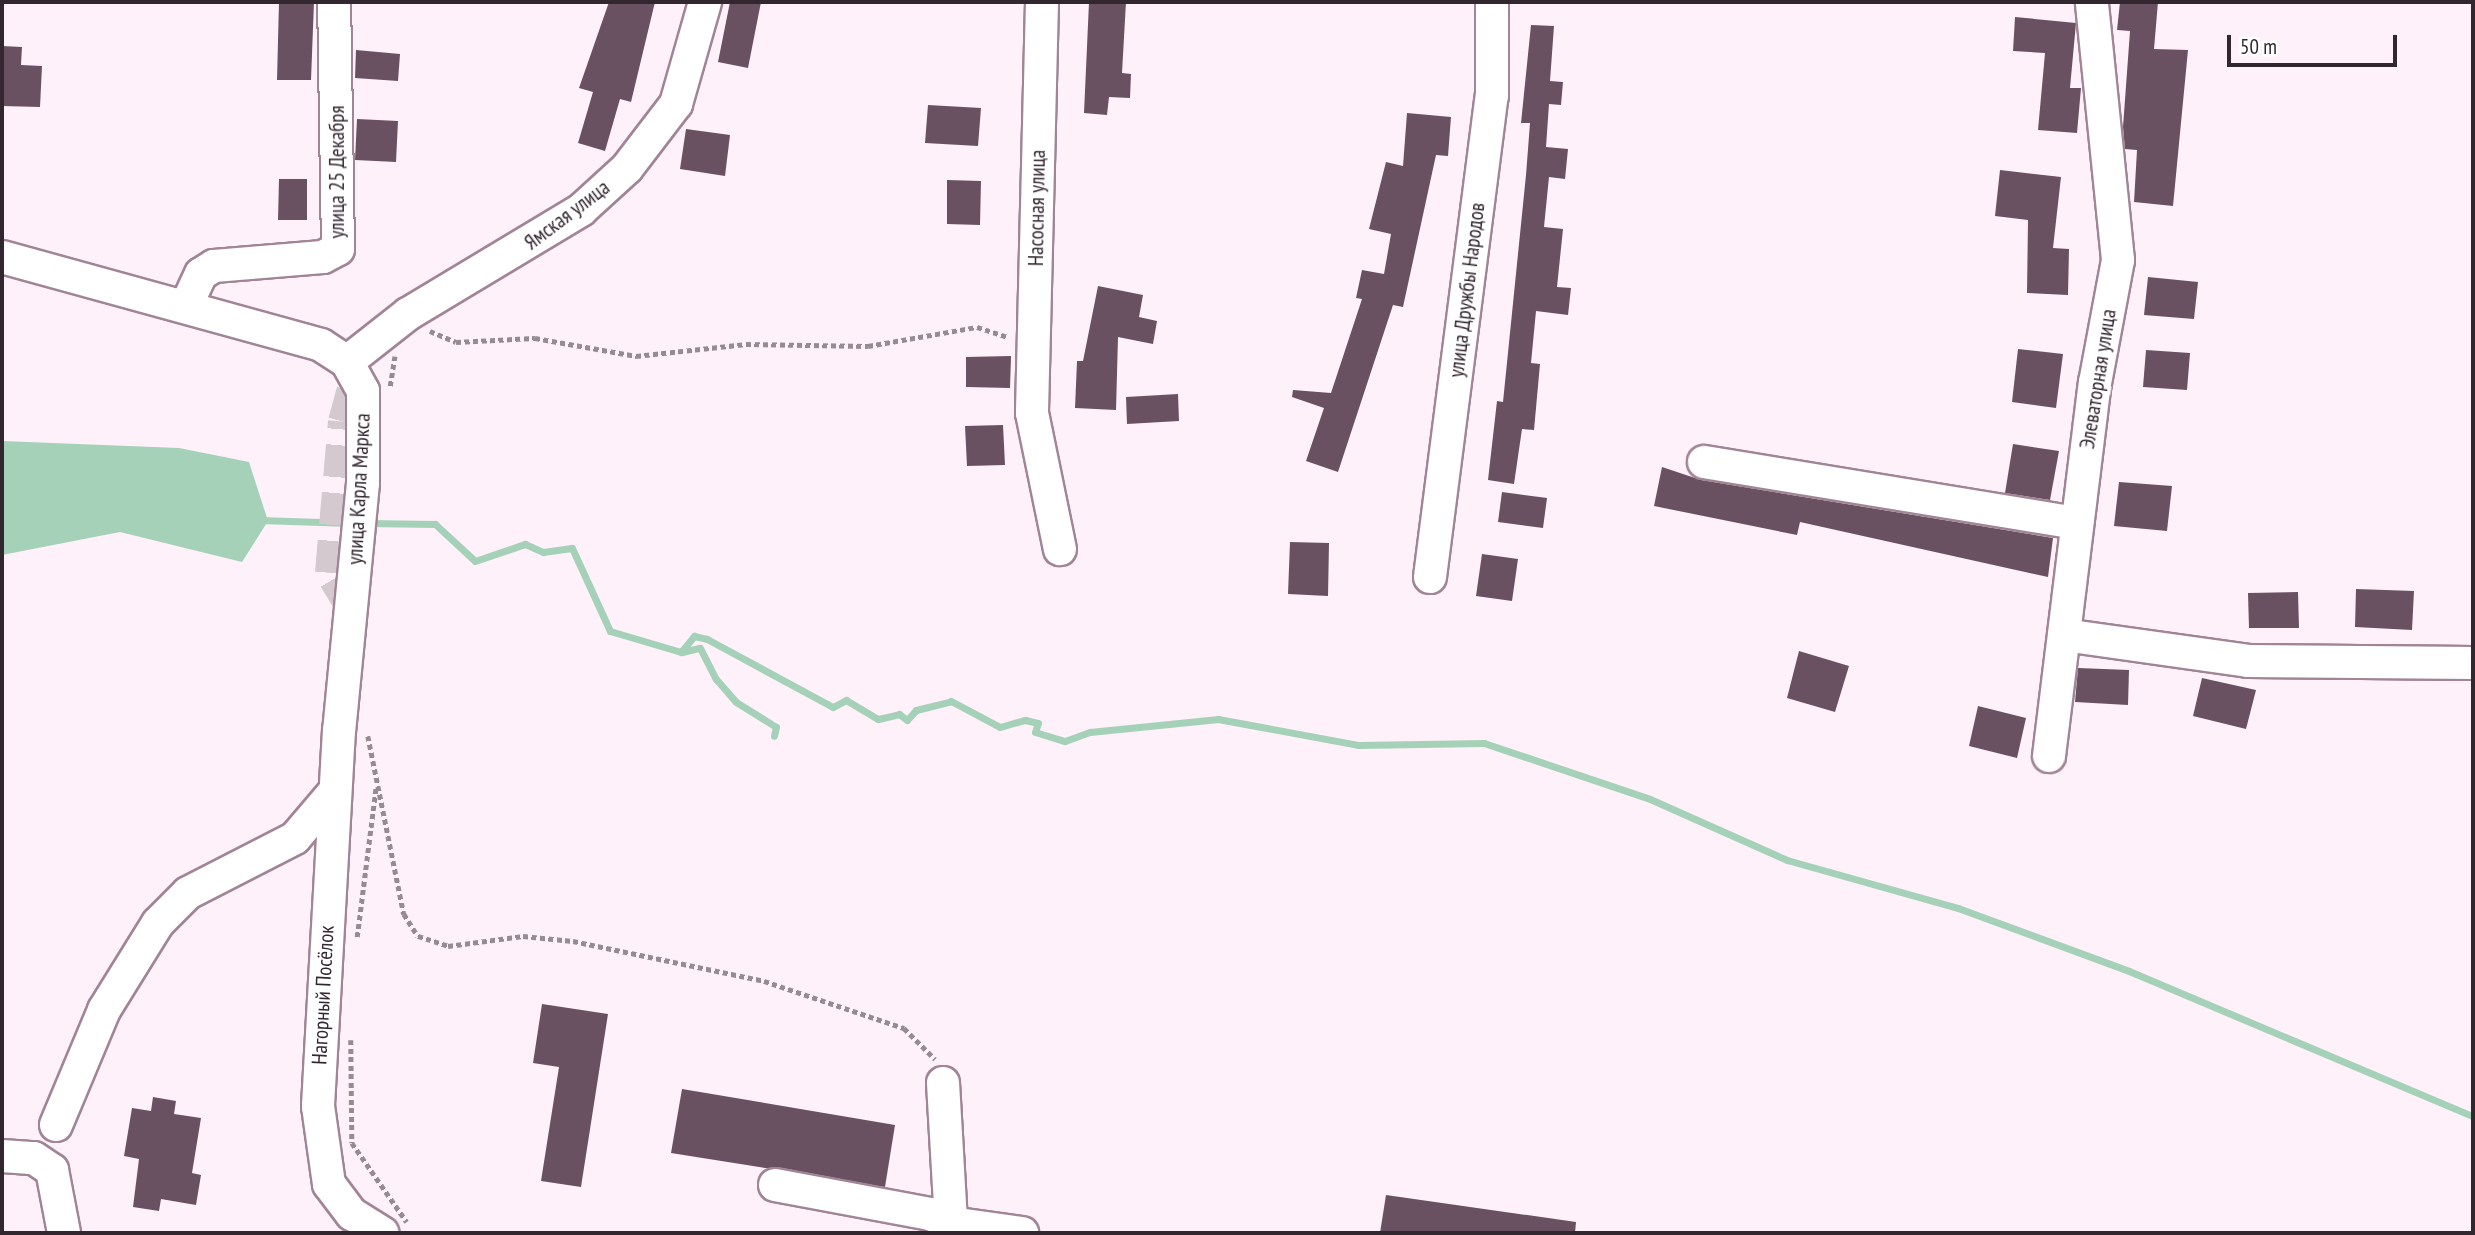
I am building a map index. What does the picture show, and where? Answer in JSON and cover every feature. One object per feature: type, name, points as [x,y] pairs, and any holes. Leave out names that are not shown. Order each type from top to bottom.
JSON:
[{"type":"street","name":"улица 25 Декабря","points":[[186,306],[201,274],[214,266],[323,257],[338,249],[334,2]]},
{"type":"street","name":"Ямская улица","points":[[347,362],[400,320],[581,210],[627,168],[676,104],[705,2]]},
{"type":"street","name":"Насосная улица","points":[[1042,2],[1032,414],[1060,549]]},
{"type":"street","name":"улица Дружбы Народов","points":[[1430,577],[1492,96],[1492,2]]},
{"type":"street","name":"Элеваторная улица","points":[[2049,756],[2077,523],[2118,260],[2092,2]]},
{"type":"street","points":[[2,257],[292,334],[347,362]]},
{"type":"street","name":"улица Карла Маркса","points":[[347,362],[363,391],[377,400],[363,634],[348,639],[353,729]]},
{"type":"street","points":[[1704,462],[2077,523]]},
{"type":"street","points":[[2064,635],[2248,660],[2473,663]]},
{"type":"street","name":"Нагорный Посёлок","points":[[353,729],[335,791],[318,1107],[324,1173],[341,1219],[396,1232]]},
{"type":"street","points":[[56,1125],[104,1010],[158,923],[188,892],[295,838],[335,791]]},
{"type":"street","points":[[943,1083],[950,1228]]},
{"type":"street","points":[[2,1156],[34,1158],[52,1170],[64,1233]]},
{"type":"street","points":[[775,1185],[950,1228],[1022,1233]]},
{"type":"path","points":[[400,320],[457,342],[535,338],[636,356],[746,344],[868,346],[977,327],[1034,346]]},
{"type":"path","points":[[353,729],[376,781],[404,914],[418,936],[448,946],[523,936],[573,942],[764,981],[904,1028],[932,1050],[943,1083]]},
{"type":"path","points":[[355,953],[376,781]]},
{"type":"path","points":[[347,1154],[352,1143],[351,1031]]},
{"type":"path","points":[[352,1143],[406,1212],[396,1232]]},
{"type":"shaded area","points":[[2,441],[179,448],[249,462],[268,521],[242,562],[120,532],[2,555]]},
{"type":"building","points":[[279,2],[314,2],[311,80],[277,80]]},
{"type":"building","points":[[609,2],[655,2],[631,102],[620,99],[605,151],[578,143],[593,92],[579,88]]},
{"type":"building","points":[[730,2],[761,2],[748,68],[718,62]]},
{"type":"building","points":[[1089,2],[1126,2],[1122,73],[1131,74],[1130,98],[1109,97],[1107,115],[1084,113]]},
{"type":"building","points":[[2120,2],[2158,2],[2154,49],[2188,50],[2173,206],[2134,202],[2137,150],[2125,149],[2123,127],[2130,31],[2117,30]]},
{"type":"building","points":[[2015,17],[2076,23],[2070,88],[2081,88],[2077,133],[2038,130],[2045,53],[2013,51]]},
{"type":"building","points":[[1531,25],[1554,26],[1550,81],[1563,82],[1561,105],[1549,104],[1546,147],[1568,149],[1565,179],[1549,177],[1544,227],[1563,229],[1557,287],[1571,288],[1568,315],[1536,311],[1531,363],[1540,364],[1534,430],[1522,429],[1514,484],[1488,480],[1497,401],[1503,402],[1526,175],[1530,123],[1521,123]]},
{"type":"building","points":[[2,46],[22,47],[21,65],[42,66],[40,107],[2,106]]},
{"type":"building","points":[[356,50],[400,54],[398,81],[355,78]]},
{"type":"building","points":[[928,105],[981,108],[978,146],[925,143]]},
{"type":"building","points":[[1407,113],[1451,117],[1448,156],[1436,155],[1403,307],[1393,305],[1338,472],[1306,461],[1324,408],[1292,397],[1293,390],[1331,393],[1362,299],[1356,298],[1362,270],[1384,274],[1391,234],[1369,229],[1386,162],[1403,166]]},
{"type":"building","points":[[357,119],[398,121],[396,162],[355,160]]},
{"type":"building","points":[[686,129],[730,135],[725,176],[680,169]]},
{"type":"building","points":[[2000,170],[2061,177],[2053,248],[2069,249],[2068,295],[2027,293],[2028,220],[1995,216]]},
{"type":"building","points":[[279,179],[307,179],[307,220],[278,220]]},
{"type":"building","points":[[947,180],[981,181],[980,225],[947,224]]},
{"type":"building","points":[[2148,277],[2198,282],[2194,319],[2144,315]]},
{"type":"building","points":[[1098,286],[1143,295],[1139,317],[1157,321],[1153,344],[1118,337],[1116,410],[1075,408],[1077,361],[1083,361]]},
{"type":"building","points":[[2018,349],[2063,354],[2056,408],[2012,402]]},
{"type":"building","points":[[2146,350],[2190,353],[2187,390],[2143,387]]},
{"type":"building","points":[[1011,356],[1010,388],[966,387],[966,357]]},
{"type":"building","points":[[1178,394],[1179,421],[1127,424],[1126,397]]},
{"type":"building","points":[[1003,425],[1005,465],[967,466],[965,426]]},
{"type":"building","points":[[2013,444],[2059,451],[2050,500],[2005,493]]},
{"type":"building","points":[[1662,467],[1701,480],[2053,538],[2048,577],[1800,522],[1797,535],[1654,506]]},
{"type":"building","points":[[2119,482],[2172,486],[2167,531],[2114,526]]},
{"type":"building","points":[[1502,492],[1547,498],[1543,528],[1498,522]]},
{"type":"building","points":[[1290,542],[1329,543],[1328,596],[1288,594]]},
{"type":"building","points":[[1482,554],[1518,559],[1512,601],[1476,596]]},
{"type":"building","points":[[2356,589],[2414,591],[2412,630],[2355,627]]},
{"type":"building","points":[[2298,592],[2299,628],[2249,628],[2248,593]]},
{"type":"building","points":[[1799,651],[1849,666],[1835,712],[1787,698]]},
{"type":"building","points":[[2078,668],[2129,670],[2128,705],[2075,702]]},
{"type":"building","points":[[2202,678],[2256,690],[2246,729],[2193,716]]},
{"type":"building","points":[[1978,706],[2026,718],[2017,758],[1969,746]]},
{"type":"building","points":[[542,1004],[608,1014],[581,1187],[541,1181],[559,1067],[533,1063]]},
{"type":"building","points":[[682,1089],[895,1125],[885,1187],[671,1153]]},
{"type":"building","points":[[153,1097],[176,1101],[174,1114],[201,1118],[192,1173],[201,1175],[196,1205],[161,1199],[159,1211],[133,1207],[139,1159],[124,1156],[132,1108],[151,1111]]},
{"type":"building","points":[[1386,1195],[1576,1222],[1575,1233],[1380,1233]]},
{"type":"waterway","points":[[259,520],[352,523]]},
{"type":"waterway","points":[[367,523],[435,524],[475,561],[525,544],[543,552],[572,548],[610,631],[681,652],[694,636],[707,639],[833,707],[846,700],[878,719],[899,714],[907,720],[916,710],[951,701],[1000,727],[1025,720],[1038,723],[1035,732],[1065,741],[1090,732],[1218,719],[1358,745],[1484,743],[1650,799],[1787,860],[1958,908],[2129,971],[2473,1116]]},
{"type":"waterway","points":[[682,652],[700,648],[716,679],[736,702],[776,727],[774,736]]},
{"type":"tunnel","points":[[351,606],[331,573],[344,422],[356,378]]}]
